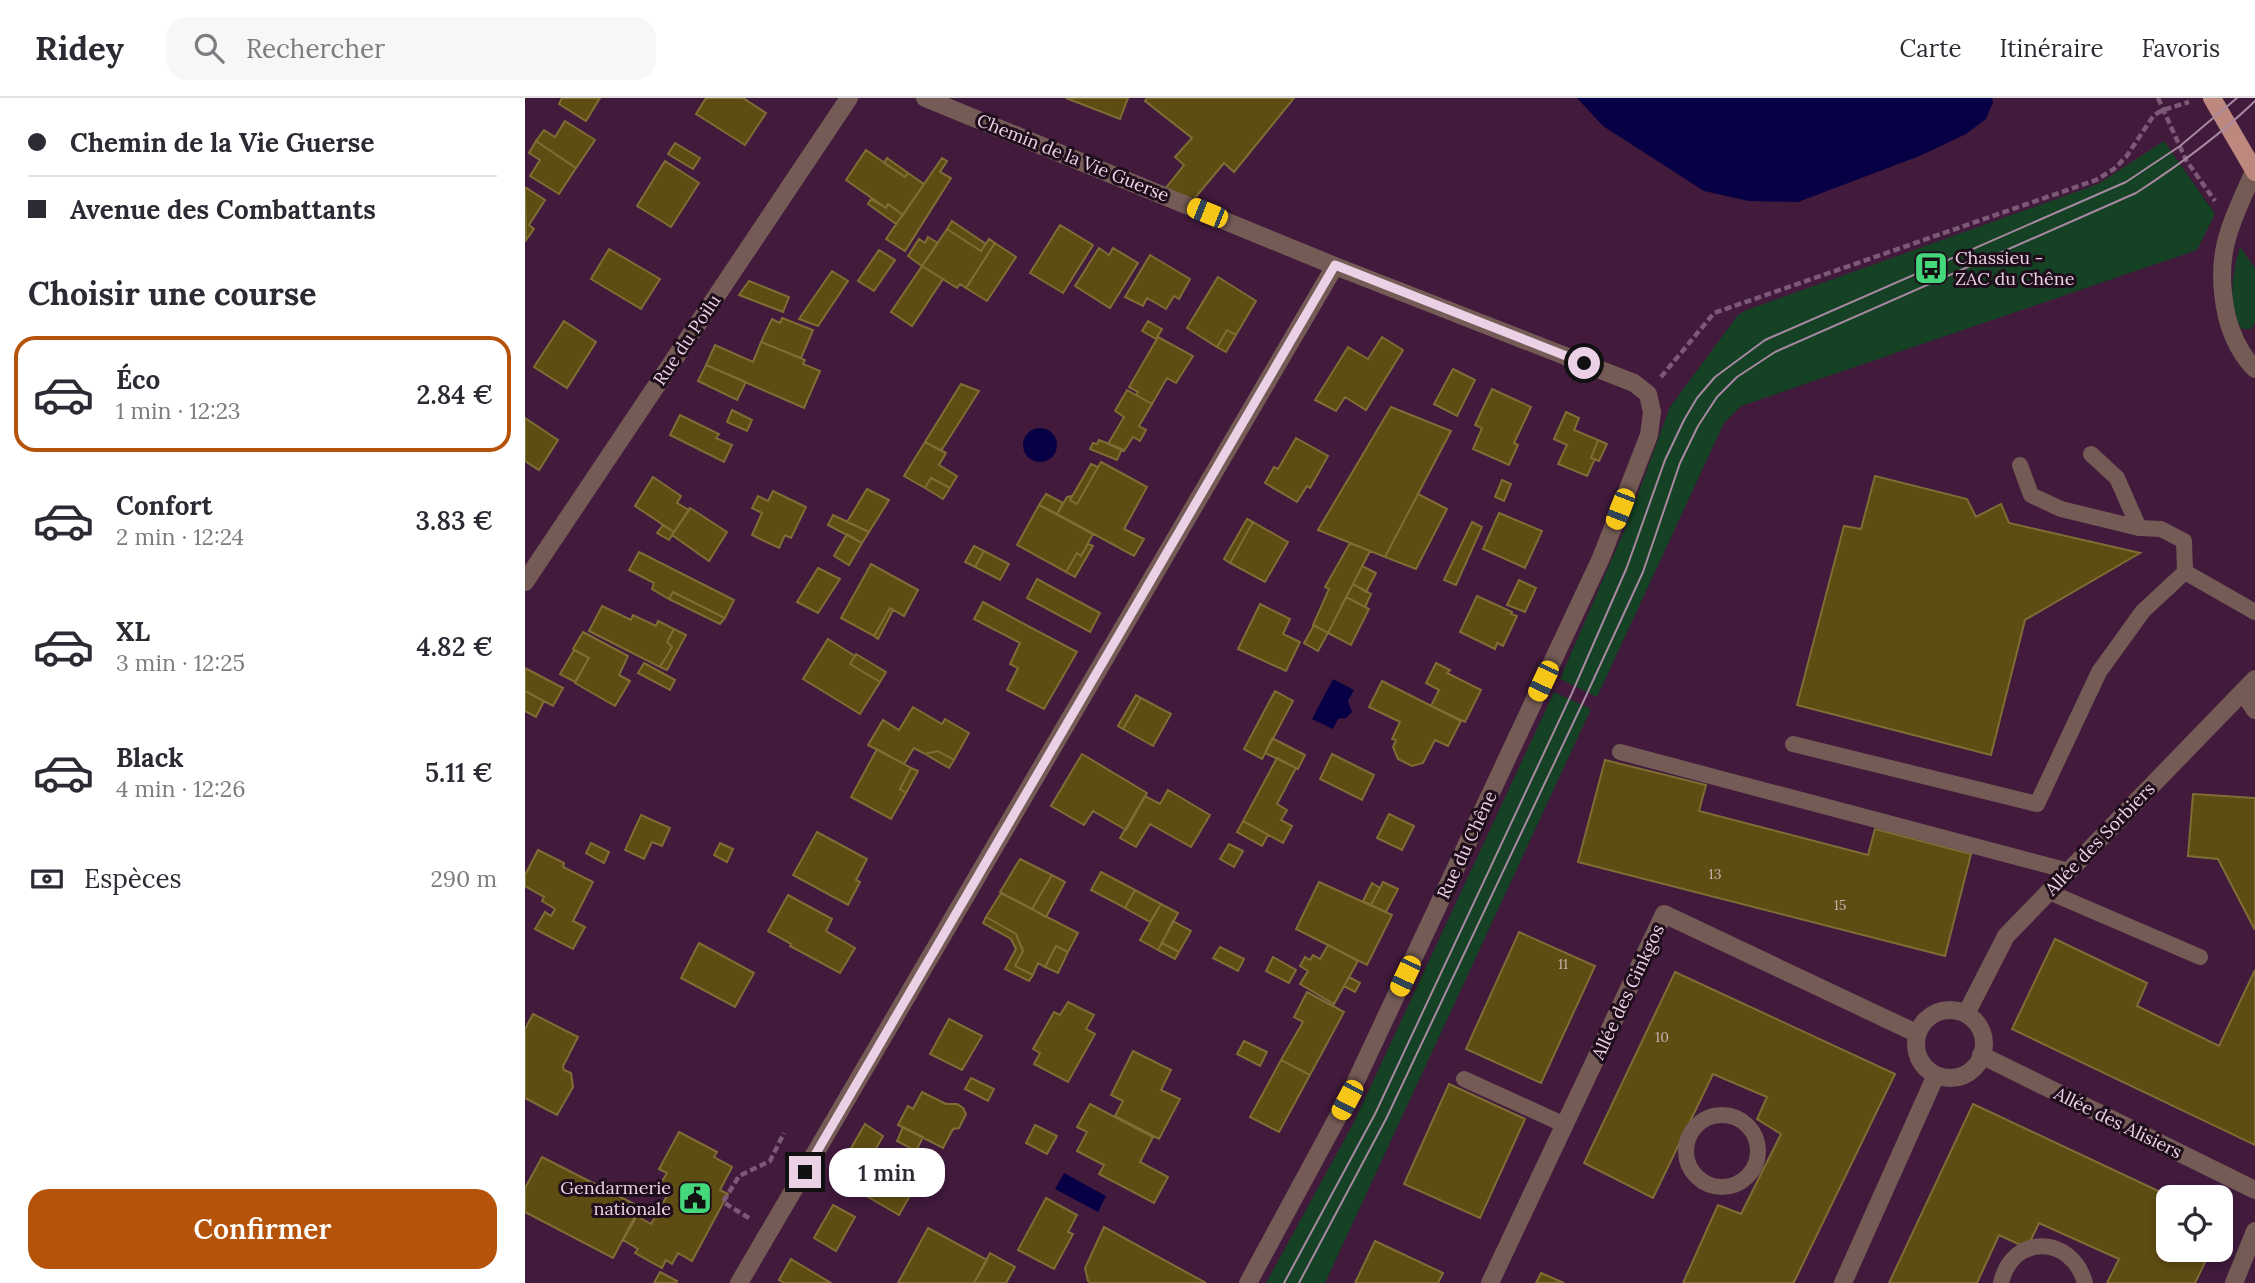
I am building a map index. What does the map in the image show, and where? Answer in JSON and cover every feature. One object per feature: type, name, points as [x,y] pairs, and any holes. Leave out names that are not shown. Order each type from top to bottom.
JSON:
[{"type":"main road","points":[[2212,98],[2255,172]]},
{"type":"street","name":"Rue du Poilu","points":[[525,582],[849,98]]},
{"type":"street","name":"Chemin de la Vie Guerse","points":[[925,98],[1634,383],[1648,394]]},
{"type":"street","points":[[2255,172],[2231,223],[2221,258],[2221,289],[2231,330],[2246,360],[2255,369]]},
{"type":"street","points":[[739,1283],[1335,265]]},
{"type":"street","name":"Rue du Chêne","points":[[1248,1283],[1347,1100],[1601,558],[1649,435],[1652,412],[1648,394]]},
{"type":"street","points":[[2249,686],[2255,710]]},
{"type":"street","name":"Allée des Sorbiers","points":[[1966,1014],[2006,936],[2249,686]]},
{"type":"street","name":"Allée des Ginkgos","points":[[1490,1283],[1664,914],[1916,1033]]},
{"type":"street","points":[[1947,1009],[1966,1014],[1975,1020],[1982,1033],[1981,1055],[1974,1067],[1962,1075],[1949,1078],[1936,1075],[1924,1066],[1916,1053],[1916,1033],[1931,1014],[1947,1009]]},
{"type":"street","name":"Allée des Alisiers","points":[[1981,1055],[2255,1191]]},
{"type":"street","points":[[1843,1283],[1936,1075]]},
{"type":"street","points":[[2234,1283],[2255,1231]]},
{"type":"lane","points":[[2091,454],[2117,478],[2139,528]]},
{"type":"lane","points":[[1793,744],[2037,804],[2099,672],[2143,611],[2185,572],[2185,541],[2161,529],[2139,528],[2061,509],[2031,495],[2020,464]]},
{"type":"lane","points":[[2185,572],[2255,612]]},
{"type":"lane","points":[[1620,752],[2069,871]]},
{"type":"lane","points":[[2049,892],[2200,957]]},
{"type":"lane","points":[[1464,1079],[1565,1125]]},
{"type":"lane","points":[[1721,1115],[1733,1117],[1752,1130],[1758,1153],[1756,1165],[1749,1175],[1728,1187],[1705,1182],[1695,1175],[1686,1154],[1687,1143],[1700,1123],[1721,1115]]},
{"type":"lane","points":[[2001,1283],[2005,1268],[2014,1257],[2038,1246],[2064,1251],[2082,1271],[2085,1283]]},
{"type":"path","points":[[2158,98],[2186,160],[2231,223]]},
{"type":"path","points":[[1648,394],[1714,313],[2096,180],[2114,169],[2126,157],[2154,115],[2196,98]]},
{"type":"path","points":[[723,1202],[739,1176],[770,1161],[784,1133]]},
{"type":"green space","points":[[2164,141],[2215,214],[2197,250],[1741,406],[1724,423],[1597,697],[1560,679],[1626,526],[1670,407],[1738,315],[2098,184]]},
{"type":"green space","points":[[2240,247],[2255,268],[2255,322],[2251,329],[2242,329],[2234,306],[2233,277]]},
{"type":"green space","points":[[1554,692],[1591,709],[1325,1283],[1266,1283],[1354,1122]]},
{"type":"shaded area","points":[[1577,98],[1992,98],[1993,102],[1986,119],[1966,134],[1922,155],[1798,202],[1749,201],[1704,191],[1603,126]]},
{"type":"shaded area","points":[[1040,428],[1052,433],[1057,445],[1052,457],[1040,462],[1028,457],[1023,445],[1028,433]]},
{"type":"shaded area","points":[[1333,679],[1354,690],[1348,701],[1352,712],[1346,718],[1338,719],[1333,729],[1312,719]]},
{"type":"shaded area","points":[[1064,1173],[1106,1196],[1098,1212],[1055,1189]]},
{"type":"building","points":[[562,98],[600,98],[586,121],[559,104]]},
{"type":"building","points":[[706,98],[743,98],[766,113],[745,145],[696,114]]},
{"type":"building","points":[[1066,98],[1128,98],[1120,119]]},
{"type":"building","points":[[1147,98],[1294,98],[1234,172],[1224,163],[1189,205],[1161,194],[1184,165],[1175,157],[1192,138],[1145,101]]},
{"type":"building","points":[[565,121],[595,140],[576,168],[536,141],[544,130],[555,137]]},
{"type":"building","points":[[536,141],[576,168],[559,194],[530,176],[540,160],[529,153]]},
{"type":"building","points":[[675,143],[700,158],[693,169],[668,154]]},
{"type":"building","points":[[866,150],[905,177],[908,173],[924,184],[903,215],[888,204],[886,208],[846,180]]},
{"type":"building","points":[[887,158],[908,173],[905,177],[884,163]]},
{"type":"building","points":[[942,158],[947,161],[940,172],[951,178],[905,251],[886,239]]},
{"type":"building","points":[[665,161],[699,183],[671,227],[637,206]]},
{"type":"building","points":[[525,187],[545,200],[529,225],[534,229],[526,240]]},
{"type":"building","points":[[871,199],[886,208],[888,204],[903,215],[896,224],[868,204]]},
{"type":"building","points":[[952,221],[986,244],[981,251],[947,229]]},
{"type":"building","points":[[1060,225],[1093,245],[1063,293],[1030,273]]},
{"type":"building","points":[[947,229],[981,251],[989,239],[995,243],[966,288],[960,284],[957,288],[922,266]]},
{"type":"building","points":[[928,237],[938,243],[922,266],[908,256],[919,239],[925,243]]},
{"type":"building","points":[[995,243],[1016,257],[987,301],[966,288]]},
{"type":"building","points":[[1099,248],[1109,255],[1113,248],[1138,263],[1110,308],[1075,286]]},
{"type":"building","points":[[609,249],[660,279],[641,309],[591,279]]},
{"type":"building","points":[[879,250],[895,260],[874,291],[858,281]]},
{"type":"building","points":[[1150,255],[1190,279],[1179,299],[1174,296],[1166,309],[1147,298],[1143,306],[1125,297]]},
{"type":"building","points":[[922,266],[943,279],[912,326],[891,312]]},
{"type":"building","points":[[832,271],[848,281],[818,326],[799,319]]},
{"type":"building","points":[[1218,277],[1256,301],[1236,335],[1227,330],[1217,347],[1187,328]]},
{"type":"building","points":[[749,281],[789,297],[783,312],[739,295]]},
{"type":"building","points":[[782,318],[813,330],[801,358],[761,342],[772,319],[780,323]]},
{"type":"building","points":[[564,321],[596,342],[567,388],[534,367]]},
{"type":"building","points":[[1148,321],[1162,329],[1156,339],[1142,331]]},
{"type":"building","points":[[1227,330],[1236,335],[1226,352],[1217,347]]},
{"type":"building","points":[[1158,337],[1193,356],[1176,383],[1167,378],[1152,404],[1136,395],[1138,392],[1129,387]]},
{"type":"building","points":[[1382,337],[1403,350],[1366,410],[1345,397],[1336,411],[1315,400],[1348,347],[1368,359]]},
{"type":"building","points":[[761,342],[805,360],[803,364],[820,371],[804,408],[706,365],[715,345],[753,362]]},
{"type":"building","points":[[706,365],[746,382],[737,400],[698,381]]},
{"type":"building","points":[[1453,369],[1475,380],[1457,416],[1434,404]]},
{"type":"building","points":[[961,384],[979,391],[941,451],[925,442]]},
{"type":"building","points":[[1492,389],[1531,407],[1514,443],[1518,445],[1509,465],[1473,449],[1482,428],[1475,425]]},
{"type":"building","points":[[1127,390],[1152,404],[1139,426],[1146,430],[1140,441],[1133,437],[1124,451],[1108,444],[1124,417],[1115,411]]},
{"type":"building","points":[[1391,407],[1451,431],[1385,557],[1318,530]]},
{"type":"building","points":[[732,410],[752,420],[747,431],[727,422]]},
{"type":"building","points":[[1566,412],[1579,418],[1574,430],[1598,440],[1591,458],[1595,459],[1587,476],[1558,464],[1567,445],[1554,439]]},
{"type":"building","points":[[680,415],[719,434],[716,438],[732,445],[724,462],[670,435]]},
{"type":"building","points":[[525,418],[558,440],[539,470],[525,461]]},
{"type":"building","points":[[1296,438],[1328,456],[1310,488],[1307,486],[1297,502],[1265,483],[1274,467],[1278,469]]},
{"type":"building","points":[[1099,440],[1122,449],[1117,460],[1090,449],[1093,443],[1097,444]]},
{"type":"building","points":[[1598,440],[1607,444],[1599,461],[1591,458]]},
{"type":"building","points":[[925,442],[946,453],[939,465],[957,476],[950,488],[931,478],[925,488],[904,476]]},
{"type":"building","points":[[1101,462],[1147,487],[1124,529],[1144,539],[1134,556],[1057,514],[1067,497],[1072,496],[1070,500],[1077,504]]},
{"type":"building","points":[[1091,464],[1098,467],[1077,504],[1070,500]]},
{"type":"building","points":[[1875,476],[1967,499],[1976,517],[2001,504],[2009,523],[2140,553],[2025,620],[1991,755],[1797,705],[1844,526],[1861,529]]},
{"type":"building","points":[[653,477],[681,496],[677,503],[689,510],[674,532],[635,506]]},
{"type":"building","points":[[931,478],[950,488],[943,499],[925,488]]},
{"type":"building","points":[[1502,480],[1511,484],[1504,501],[1495,497]]},
{"type":"building","points":[[867,489],[889,500],[869,532],[847,522]]},
{"type":"building","points":[[773,491],[806,507],[791,538],[785,535],[779,548],[752,535],[762,513],[752,508],[758,496],[768,501]]},
{"type":"building","points":[[1046,494],[1063,503],[1057,514],[1039,505]]},
{"type":"building","points":[[1418,494],[1447,509],[1416,569],[1385,557]]},
{"type":"building","points":[[1039,505],[1093,534],[1081,556],[1077,553],[1066,572],[1017,545]]},
{"type":"building","points":[[690,508],[727,532],[709,561],[672,535]]},
{"type":"building","points":[[1499,513],[1542,531],[1525,568],[1483,549]]},
{"type":"building","points":[[833,515],[869,532],[862,543],[828,525]]},
{"type":"building","points":[[1247,519],[1253,522],[1230,563],[1224,559]]},
{"type":"building","points":[[1253,522],[1288,542],[1265,582],[1230,563]]},
{"type":"building","points":[[1472,522],[1482,527],[1456,585],[1444,580]]},
{"type":"building","points":[[663,525],[674,532],[669,540],[657,533]]},
{"type":"building","points":[[847,534],[862,543],[849,565],[834,556]]},
{"type":"building","points":[[1350,543],[1370,551],[1328,633],[1313,625],[1329,589],[1325,587]]},
{"type":"building","points":[[1088,544],[1093,546],[1075,577],[1066,572],[1077,553],[1081,556]]},
{"type":"building","points":[[974,546],[984,551],[975,567],[965,562]]},
{"type":"building","points":[[984,551],[1009,564],[1000,580],[975,567]]},
{"type":"building","points":[[639,552],[734,600],[725,618],[673,592],[669,599],[652,589],[654,583],[629,570]]},
{"type":"building","points":[[871,564],[918,590],[904,616],[890,608],[874,636],[841,618]]},
{"type":"building","points":[[1362,566],[1376,573],[1366,592],[1353,584]]},
{"type":"building","points":[[818,568],[840,579],[818,613],[797,602]]},
{"type":"building","points":[[1037,579],[1100,613],[1090,632],[1027,598]]},
{"type":"building","points":[[1519,580],[1536,588],[1525,612],[1507,605]]},
{"type":"building","points":[[1353,584],[1371,594],[1365,607],[1346,597]]},
{"type":"building","points":[[673,592],[725,618],[720,624],[669,599]]},
{"type":"building","points":[[1477,596],[1517,616],[1503,646],[1497,643],[1495,649],[1460,632]]},
{"type":"building","points":[[1346,597],[1369,609],[1351,645],[1328,633]]},
{"type":"building","points":[[983,602],[1077,652],[1044,709],[1007,690],[1018,668],[1010,664],[1020,643],[974,619]]},
{"type":"building","points":[[1260,604],[1290,619],[1283,634],[1300,642],[1286,671],[1238,649]]},
{"type":"building","points":[[602,606],[631,620],[633,615],[656,626],[658,621],[674,629],[667,642],[672,647],[660,667],[589,631]]},
{"type":"building","points":[[890,608],[893,610],[878,639],[874,636]]},
{"type":"building","points":[[1314,625],[1328,633],[1318,651],[1304,643]]},
{"type":"building","points":[[674,629],[686,635],[667,670],[660,667],[672,647],[667,642]]},
{"type":"building","points":[[583,632],[628,656],[619,675],[630,681],[615,706],[575,683],[589,658],[573,649]]},
{"type":"building","points":[[828,639],[855,656],[850,664],[880,682],[860,714],[803,679]]},
{"type":"building","points":[[574,650],[589,658],[575,682],[560,674]]},
{"type":"building","points":[[856,654],[886,672],[880,682],[850,664]]},
{"type":"building","points":[[644,663],[675,680],[670,690],[638,673]]},
{"type":"building","points":[[1436,663],[1450,670],[1447,673],[1481,690],[1465,722],[1431,706],[1439,690],[1426,683]]},
{"type":"building","points":[[525,668],[563,688],[553,706],[525,691]]},
{"type":"building","points":[[1382,681],[1461,721],[1448,746],[1435,740],[1423,763],[1412,766],[1398,759],[1393,747],[1396,740],[1392,739],[1400,722],[1369,707]]},
{"type":"building","points":[[525,691],[544,701],[536,717],[525,711]]},
{"type":"building","points":[[1275,691],[1293,701],[1262,759],[1244,749]]},
{"type":"building","points":[[1136,695],[1141,698],[1123,729],[1118,726]]},
{"type":"building","points":[[1141,698],[1171,714],[1153,746],[1123,729]]},
{"type":"building","points":[[913,707],[942,724],[945,719],[969,733],[954,760],[938,751],[925,754],[914,748],[904,764],[868,745],[883,720],[899,730]]},
{"type":"building","points":[[1272,738],[1305,755],[1298,769],[1265,753]]},
{"type":"building","points":[[877,749],[911,768],[900,789],[906,793],[891,819],[851,797]]},
{"type":"building","points":[[938,751],[954,760],[949,768],[925,754]]},
{"type":"building","points":[[1082,754],[1147,793],[1126,830],[1093,811],[1084,825],[1051,806]]},
{"type":"building","points":[[1332,754],[1374,775],[1362,800],[1320,779]]},
{"type":"building","points":[[1277,758],[1296,768],[1277,804],[1287,810],[1281,820],[1292,826],[1283,843],[1243,821]]},
{"type":"building","points":[[1605,760],[1706,785],[1699,811],[1868,855],[1875,829],[1971,854],[1945,956],[1578,862]]},
{"type":"building","points":[[911,768],[918,771],[906,793],[900,789]]},
{"type":"building","points":[[1168,790],[1210,815],[1191,847],[1150,824],[1136,847],[1120,838],[1145,796],[1160,804]]},
{"type":"building","points":[[2193,794],[2255,798],[2255,930],[2218,859],[2188,856]]},
{"type":"building","points":[[1389,814],[1414,826],[1402,850],[1377,838]]},
{"type":"building","points":[[641,815],[670,828],[662,846],[652,842],[644,859],[625,850]]},
{"type":"building","points":[[1243,821],[1268,835],[1262,846],[1237,832]]},
{"type":"building","points":[[817,832],[867,859],[856,880],[860,882],[848,905],[793,875]]},
{"type":"building","points":[[591,843],[609,852],[604,863],[586,853]]},
{"type":"building","points":[[720,843],[733,849],[727,862],[714,855]]},
{"type":"building","points":[[1229,844],[1243,851],[1234,867],[1220,859]]},
{"type":"building","points":[[538,850],[564,863],[563,867],[593,882],[573,921],[585,927],[573,949],[535,929],[545,912],[551,916],[555,909],[542,901],[544,897],[525,886],[525,875]]},
{"type":"building","points":[[1020,859],[1052,875],[1032,909],[1000,892]]},
{"type":"building","points":[[1101,872],[1135,890],[1125,908],[1091,890]]},
{"type":"building","points":[[1052,875],[1065,882],[1046,917],[1032,909]]},
{"type":"building","points":[[1319,882],[1392,915],[1367,965],[1296,929]]},
{"type":"building","points":[[1383,882],[1398,889],[1386,912],[1371,905]]},
{"type":"building","points":[[1372,883],[1380,888],[1371,905],[1363,901]]},
{"type":"building","points":[[1135,890],[1161,904],[1150,922],[1125,908]]},
{"type":"building","points":[[1001,893],[1078,933],[1068,952],[1056,946],[1045,967],[1038,963],[1033,975],[1015,966],[1023,951],[1016,934],[986,917]]},
{"type":"building","points":[[788,895],[832,919],[826,931],[855,948],[840,973],[768,931]]},
{"type":"building","points":[[1161,904],[1178,913],[1158,950],[1140,940]]},
{"type":"building","points":[[986,917],[1016,934],[1023,951],[1015,966],[1033,975],[1029,981],[1005,969],[1016,949],[1011,939],[983,923]]},
{"type":"building","points":[[1173,921],[1191,931],[1179,952],[1162,943]]},
{"type":"building","points":[[1519,932],[1595,966],[1541,1083],[1466,1049]]},
{"type":"building","points":[[2055,939],[2147,983],[2137,1006],[2219,1046],[2255,970],[2255,1145],[2012,1029]]},
{"type":"building","points":[[699,943],[754,973],[735,1007],[681,978]]},
{"type":"building","points":[[1162,943],[1179,952],[1175,959],[1158,950]]},
{"type":"building","points":[[1328,945],[1358,961],[1334,1004],[1300,984],[1308,971],[1300,966],[1305,957],[1310,960],[1313,955],[1320,959]]},
{"type":"building","points":[[1056,946],[1068,952],[1058,973],[1045,967]]},
{"type":"building","points":[[1220,947],[1244,959],[1238,971],[1213,958]]},
{"type":"building","points":[[1273,957],[1296,970],[1289,983],[1266,971]]},
{"type":"building","points":[[1675,972],[1895,1074],[1792,1283],[1683,1283],[1718,1205],[1741,1214],[1781,1134],[1757,1119],[1767,1097],[1713,1074],[1653,1198],[1584,1163]]},
{"type":"building","points":[[1349,977],[1360,983],[1355,992],[1344,986]]},
{"type":"building","points":[[1307,992],[1344,1012],[1310,1075],[1281,1060],[1303,1022],[1294,1017]]},
{"type":"building","points":[[1068,1002],[1094,1015],[1086,1029],[1095,1034],[1068,1082],[1034,1064],[1040,1053],[1033,1049],[1054,1012],[1060,1015]]},
{"type":"building","points":[[533,1014],[578,1037],[563,1066],[564,1070],[571,1073],[573,1087],[557,1115],[525,1098],[525,1029]]},
{"type":"building","points":[[949,1019],[982,1036],[962,1070],[930,1054]]},
{"type":"building","points":[[1244,1041],[1267,1052],[1260,1066],[1237,1054]]},
{"type":"building","points":[[1133,1051],[1171,1070],[1161,1090],[1180,1099],[1159,1139],[1115,1116],[1123,1101],[1111,1095]]},
{"type":"building","points":[[1281,1060],[1310,1075],[1279,1132],[1250,1117]]},
{"type":"building","points":[[971,1078],[994,1089],[988,1101],[965,1089]]},
{"type":"building","points":[[1449,1084],[1525,1119],[1480,1218],[1404,1184]]},
{"type":"building","points":[[922,1092],[946,1104],[957,1104],[966,1114],[959,1128],[953,1129],[943,1148],[898,1125],[908,1106],[913,1109]]},
{"type":"building","points":[[1090,1104],[1153,1137],[1140,1162],[1168,1177],[1154,1203],[1099,1174],[1104,1165],[1077,1151],[1087,1132],[1077,1127]]},
{"type":"building","points":[[1973,1104],[2156,1190],[2156,1262],[2205,1262],[2195,1283],[2107,1283],[2119,1259],[2039,1223],[2027,1248],[1999,1235],[1977,1283],[1889,1283]]},
{"type":"building","points":[[865,1124],[883,1136],[865,1168],[846,1157]]},
{"type":"building","points":[[1035,1125],[1057,1136],[1047,1154],[1026,1143]]},
{"type":"building","points":[[903,1127],[923,1137],[916,1151],[897,1141]]},
{"type":"building","name":"Gendarmerie nationale","points":[[679,1132],[717,1152],[714,1157],[732,1167],[720,1190],[728,1194],[692,1261],[678,1253],[672,1264],[666,1260],[662,1268],[635,1253],[638,1249],[623,1240],[637,1216],[651,1224],[671,1189],[661,1183],[667,1173],[659,1169]]},
{"type":"building","points":[[542,1157],[640,1207],[613,1258],[525,1212],[525,1188]]},
{"type":"building","points":[[849,1159],[911,1194],[899,1215],[837,1179]]},
{"type":"building","points":[[1046,1198],[1077,1215],[1068,1232],[1073,1234],[1054,1269],[1018,1250]]},
{"type":"building","points":[[833,1205],[855,1217],[836,1251],[814,1238]]},
{"type":"building","points":[[1104,1227],[1206,1283],[1091,1283],[1085,1268]]},
{"type":"building","points":[[928,1228],[987,1260],[974,1283],[898,1283]]},
{"type":"building","points":[[1375,1241],[1443,1273],[1438,1283],[1355,1283]]},
{"type":"building","points":[[990,1253],[1015,1267],[1006,1283],[974,1283]]},
{"type":"building","points":[[791,1259],[831,1283],[784,1283],[779,1280]]},
{"type":"building","points":[[660,1272],[677,1281],[676,1283],[654,1283]]},
{"type":"building","points":[[1541,1273],[1564,1283],[1536,1283]]},
{"type":"tram line","points":[[1284,1283],[1375,1114],[1572,693],[1627,567],[1665,460],[1697,398],[1715,377],[1765,340],[2126,182],[2180,146],[2237,98]]},
{"type":"tram line","points":[[1299,1283],[1386,1119],[1585,698],[1643,572],[1680,463],[1698,426],[1717,397],[1737,377],[1775,352],[2136,193],[2198,150],[2255,101]]},
{"type":"place","name":"Chassieu - ZAC du Chêne","points":[[1931,268]]},
{"type":"place","name":"Gendarmerie nationale","points":[[695,1198]]},
{"type":"route","points":[[805,1172],[1335,265],[1584,363]]}]
